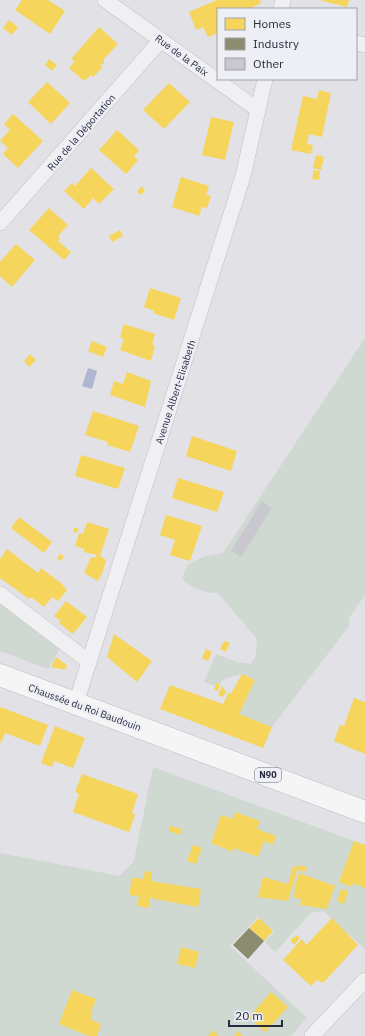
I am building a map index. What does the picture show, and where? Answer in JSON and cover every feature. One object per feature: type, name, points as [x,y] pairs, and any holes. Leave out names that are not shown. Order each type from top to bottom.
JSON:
[{"type":"main road","name":"Chaussée du Roi Baudouin","points":[[0,676],[76,703],[365,812]]},
{"type":"street","name":"Rue de la Paix","points":[[105,0],[258,110]]},
{"type":"street","name":"Rue de la Déportation","points":[[0,223],[161,40]]},
{"type":"street","name":"Avenue Albert-Elisabeth","points":[[76,703],[241,184],[265,80]]},
{"type":"street","points":[[0,594],[88,662]]},
{"type":"street","points":[[312,1036],[365,980]]},
{"type":"shaded area","points":[[365,338],[365,595],[349,618],[349,626],[272,727],[239,714],[255,680],[242,674],[223,679],[220,684],[216,683],[215,686],[204,682],[216,654],[237,662],[251,664],[256,655],[257,639],[218,593],[199,590],[182,579],[187,565],[205,556],[223,553]]},
{"type":"shaded area","points":[[0,598],[62,645],[48,669],[0,651]]},
{"type":"shaded area","points":[[153,767],[365,845],[365,949],[323,911],[311,913],[275,952],[265,942],[274,932],[258,917],[230,946],[307,1018],[291,1036],[0,1036],[0,853],[120,876],[134,861]]},
{"type":"water","points":[[88,368],[97,371],[92,389],[82,386]]},
{"type":"building: Homes","points":[[22,0],[48,0],[65,11],[50,34],[15,10]]},
{"type":"building: Homes","points":[[217,0],[260,0],[261,3],[254,8],[217,8],[217,33],[208,37],[203,27],[196,30],[189,12]]},
{"type":"building: Homes","points":[[319,0],[349,0],[347,7]]},
{"type":"building: Homes","points":[[9,20],[18,27],[12,35],[3,28]]},
{"type":"building: Homes","points":[[99,27],[118,44],[104,59],[104,63],[100,65],[103,67],[93,77],[91,75],[84,81],[69,68],[75,61],[71,59]]},
{"type":"building: Homes","points":[[49,59],[57,65],[52,71],[45,65]]},
{"type":"building: Homes","points":[[47,82],[70,103],[51,124],[28,102]]},
{"type":"building: Homes","points":[[169,83],[190,102],[164,129],[143,110]]},
{"type":"building: Homes","points":[[319,90],[331,93],[322,137],[309,134],[307,144],[313,145],[311,154],[291,150],[303,96],[317,99]]},
{"type":"building: Homes","points":[[13,114],[43,141],[18,168],[3,154],[8,148],[0,141],[10,130],[4,124]]},
{"type":"building: Homes","points":[[211,117],[234,122],[225,160],[202,155]]},
{"type":"building: Homes","points":[[117,130],[139,150],[134,156],[138,160],[126,174],[99,150]]},
{"type":"building: Homes","points":[[316,155],[324,157],[321,170],[313,168]]},
{"type":"building: Homes","points":[[91,168],[114,189],[99,204],[93,198],[84,209],[64,191],[72,183],[75,186]]},
{"type":"building: Homes","points":[[314,170],[320,171],[319,180],[312,179]]},
{"type":"building: Homes","points":[[181,177],[209,186],[206,195],[211,196],[207,208],[202,207],[199,216],[172,207]]},
{"type":"building: Homes","points":[[141,186],[145,190],[141,195],[137,192]]},
{"type":"building: Homes","points":[[49,208],[68,225],[58,236],[60,238],[58,241],[71,252],[64,260],[29,230]]},
{"type":"building: Homes","points":[[120,230],[123,236],[112,242],[109,236]]},
{"type":"building: Homes","points":[[16,244],[35,260],[12,287],[0,276],[0,262]]},
{"type":"building: Homes","points":[[150,288],[181,298],[174,320],[153,313],[154,311],[144,307]]},
{"type":"building: Homes","points":[[124,324],[155,334],[152,345],[155,346],[151,361],[120,350],[124,339],[120,337]]},
{"type":"building: Homes","points":[[92,341],[107,347],[103,357],[88,351]]},
{"type":"building: Homes","points":[[30,354],[36,360],[29,367],[24,361]]},
{"type":"building: Homes","points":[[127,372],[151,381],[145,407],[110,395],[114,381],[123,384]]},
{"type":"building: Homes","points":[[93,411],[139,426],[130,452],[107,445],[108,442],[85,435]]},
{"type":"building: Homes","points":[[192,436],[237,451],[231,471],[186,456]]},
{"type":"building: Homes","points":[[81,455],[125,468],[118,489],[75,476]]},
{"type":"building: Homes","points":[[178,478],[224,492],[217,512],[172,498]]},
{"type":"building: Homes","points":[[166,515],[202,526],[190,561],[170,555],[175,540],[160,535]]},
{"type":"building: Homes","points":[[19,517],[52,542],[44,553],[11,528]]},
{"type":"building: Homes","points":[[87,522],[109,529],[100,556],[106,560],[98,581],[84,573],[91,557],[95,558],[97,555],[84,552],[84,549],[75,546],[79,533],[83,534]]},
{"type":"building: Homes","points":[[75,527],[79,529],[76,533],[73,531]]},
{"type":"building: Homes","points":[[7,549],[38,573],[41,568],[62,584],[67,590],[58,601],[52,597],[44,607],[31,597],[29,599],[0,578],[0,559]]},
{"type":"building: Homes","points":[[60,554],[64,556],[61,561],[57,559]]},
{"type":"building: Homes","points":[[66,601],[87,617],[73,634],[59,623],[61,621],[54,616]]},
{"type":"building: Homes","points":[[114,634],[152,661],[137,682],[107,657]]},
{"type":"building: Homes","points":[[224,641],[230,643],[226,652],[220,649]]},
{"type":"building: Homes","points":[[206,649],[212,652],[208,661],[202,658]]},
{"type":"building: Homes","points":[[56,657],[67,665],[65,670],[51,667]]},
{"type":"building: Homes","points":[[242,674],[255,680],[239,714],[272,727],[263,748],[160,709],[170,685],[223,704],[229,692],[231,694]]},
{"type":"building: Homes","points":[[216,683],[220,684],[218,691],[214,690]]},
{"type":"building: Homes","points":[[222,686],[226,692],[223,697],[218,695]]},
{"type":"building: Homes","points":[[354,698],[365,702],[365,754],[334,741],[340,725],[344,726]]},
{"type":"building: Homes","points":[[0,707],[48,725],[40,746],[5,733],[0,744]]},
{"type":"building: Homes","points":[[55,726],[85,738],[73,768],[54,761],[52,767],[41,763]]},
{"type":"building: Homes","points":[[82,774],[138,794],[132,813],[135,815],[129,832],[73,812],[79,794],[75,792]]},
{"type":"building: Homes","points":[[235,812],[260,821],[257,829],[276,836],[273,845],[264,841],[258,857],[234,848],[233,852],[211,843],[221,815],[233,819]]},
{"type":"building: Homes","points":[[170,826],[182,829],[180,835],[169,831]]},
{"type":"building: Homes","points":[[354,841],[365,845],[365,888],[353,883],[352,887],[339,882]]},
{"type":"building: Homes","points":[[193,845],[202,848],[196,864],[187,861]]},
{"type":"building: Homes","points":[[299,865],[307,867],[305,872],[298,870]]},
{"type":"building: Homes","points":[[293,866],[298,867],[288,901],[258,897],[263,877],[288,884]]},
{"type":"building: Homes","points":[[145,871],[152,872],[151,881],[201,889],[198,907],[150,898],[149,908],[137,906],[139,896],[129,895],[132,878],[143,879]]},
{"type":"building: Homes","points":[[299,873],[335,886],[327,909],[300,905],[301,899],[293,897]]},
{"type":"building: Homes","points":[[341,889],[348,891],[344,904],[337,901]]},
{"type":"building: Homes","points":[[259,918],[273,931],[264,941],[249,928]]},
{"type":"building: Homes","points":[[332,918],[358,945],[323,983],[317,980],[311,986],[283,960],[302,939],[306,945]]},
{"type":"building: Homes","points":[[297,935],[300,938],[294,945],[290,940]]},
{"type":"building: Homes","points":[[181,947],[199,952],[195,968],[177,964]]},
{"type":"building: Homes","points":[[72,990],[96,999],[91,1012],[92,1020],[101,1024],[97,1036],[89,1036],[59,1024]]},
{"type":"building: Homes","points":[[271,992],[288,1007],[265,1032],[249,1017]]},
{"type":"building: Homes","points":[[213,1030],[219,1036],[208,1036]]},
{"type":"building: Homes","points":[[238,1031],[243,1036],[234,1036]]},
{"type":"building: Industry","points":[[249,928],[264,941],[248,959],[233,945]]},
{"type":"building: Other","points":[[262,501],[272,508],[241,557],[231,551]]}]
